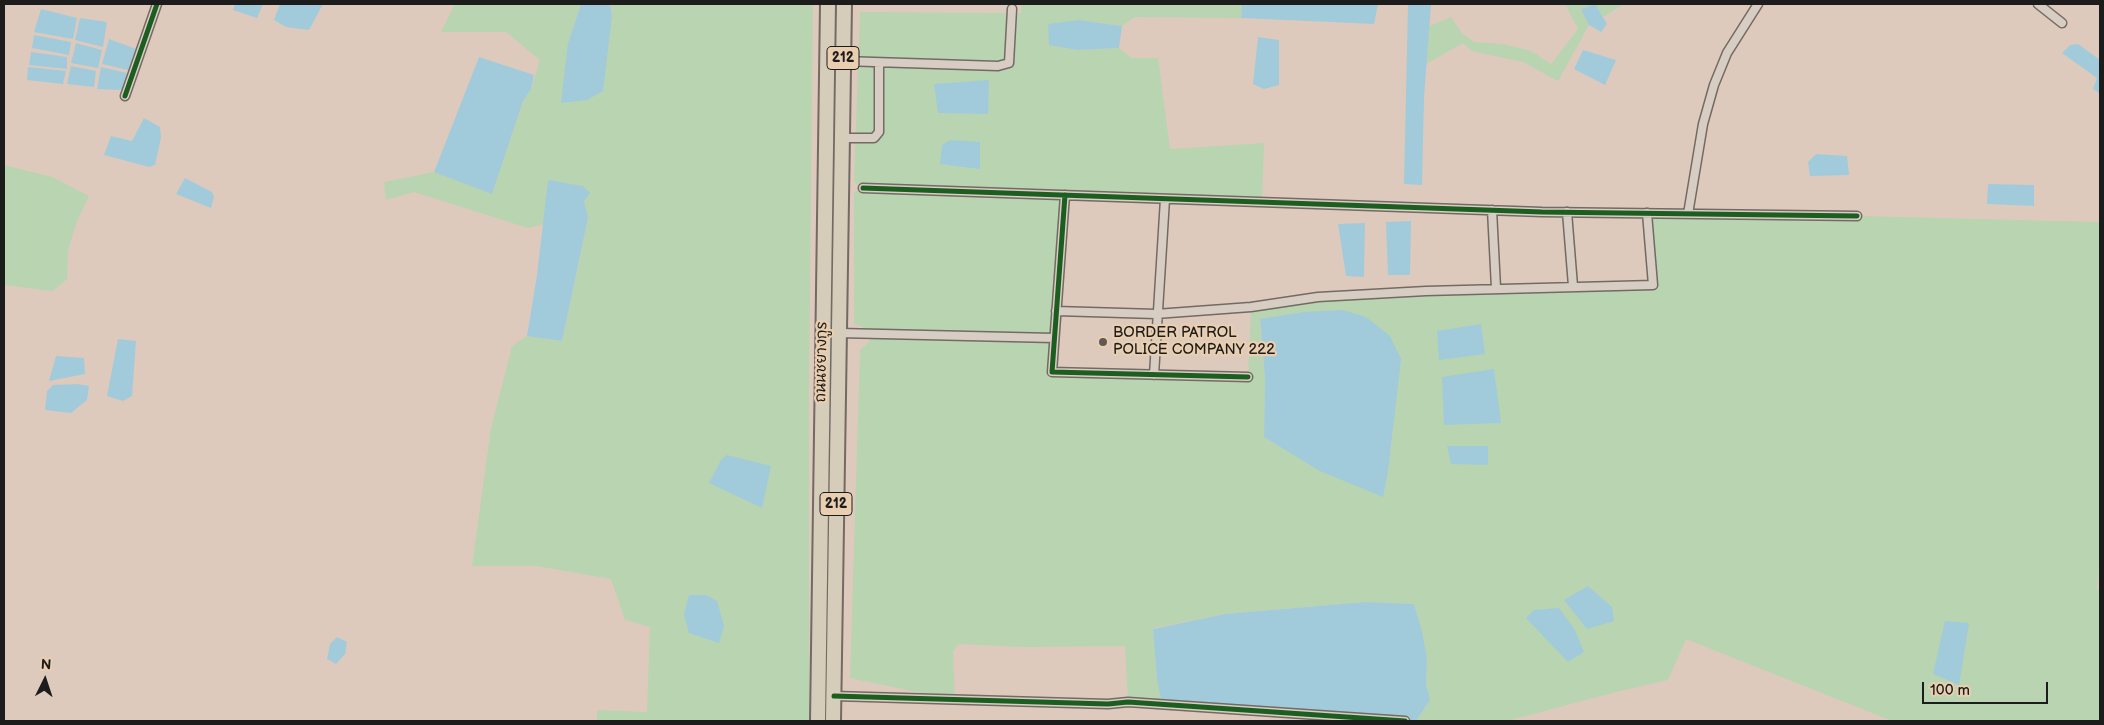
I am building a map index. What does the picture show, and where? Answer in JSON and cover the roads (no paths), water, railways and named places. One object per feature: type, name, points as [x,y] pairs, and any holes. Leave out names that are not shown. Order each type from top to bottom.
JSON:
[{"type":"highway","name":"ถนนชยางกูร","points":[[818,721],[828,4]]},
{"type":"highway","name":"ถนนชยางกูร","points":[[833,721],[844,4]]},
{"type":"highway","points":[[824,286],[839,286]]},
{"type":"street","points":[[125,96],[156,4]]},
{"type":"street","points":[[1688,214],[1703,124],[1714,86],[1727,53],[1758,4]]},
{"type":"street","points":[[2038,4],[2062,23]]},
{"type":"street","points":[[843,61],[998,66],[1009,63],[1012,9]]},
{"type":"street","points":[[841,138],[874,138],[879,132],[879,63]]},
{"type":"street","points":[[863,188],[1492,210],[1857,216]]},
{"type":"street","points":[[1065,195],[1052,372],[1248,377]]},
{"type":"street","points":[[1154,375],[1156,314],[1165,199]]},
{"type":"street","points":[[1492,210],[1496,288]]},
{"type":"street","points":[[1567,212],[1573,286]]},
{"type":"street","points":[[1056,311],[1156,314],[1251,307],[1318,297],[1496,288],[1653,285],[1647,213]]},
{"type":"street","points":[[839,333],[1054,338]]},
{"type":"street","points":[[834,696],[1079,704],[1128,702],[1405,721]]},
{"type":"water","points":[[235,4],[263,4],[257,18],[233,10]]},
{"type":"water","points":[[280,4],[323,4],[309,30],[286,27],[274,20]]},
{"type":"water","points":[[581,4],[610,4],[612,16],[603,91],[587,100],[561,103],[568,43]]},
{"type":"water","points":[[1242,4],[1378,4],[1374,24],[1241,18]]},
{"type":"water","points":[[1408,4],[1431,4],[1424,98],[1422,185],[1404,184]]},
{"type":"water","points":[[1595,4],[1607,24],[1601,32],[1589,25],[1581,9]]},
{"type":"water","points":[[41,9],[77,18],[73,39],[34,32]]},
{"type":"water","points":[[80,18],[107,22],[103,47],[75,40]]},
{"type":"water","points":[[1079,20],[1122,26],[1119,48],[1078,50],[1049,45],[1048,24]]},
{"type":"water","points":[[34,35],[71,42],[69,55],[32,48]]},
{"type":"water","points":[[1258,37],[1279,40],[1279,85],[1264,89],[1253,84]]},
{"type":"water","points":[[109,39],[136,49],[128,70],[102,64]]},
{"type":"water","points":[[76,43],[102,50],[98,68],[71,63]]},
{"type":"water","points":[[2078,44],[2100,60],[2100,94],[2093,89],[2097,78],[2062,53],[2070,45]]},
{"type":"water","points":[[1583,50],[1616,60],[1605,85],[1574,69]]},
{"type":"water","points":[[31,52],[67,57],[67,69],[29,65]]},
{"type":"water","points":[[479,57],[534,75],[531,89],[523,101],[492,194],[434,172]]},
{"type":"water","points":[[71,66],[96,71],[94,87],[67,84]]},
{"type":"water","points":[[28,67],[66,71],[63,84],[27,80]]},
{"type":"water","points":[[101,67],[127,73],[124,88],[119,90],[97,89]]},
{"type":"water","points":[[989,80],[988,114],[938,113],[934,84]]},
{"type":"water","points":[[144,118],[160,127],[161,138],[155,165],[149,167],[104,155],[111,136],[132,141]]},
{"type":"water","points":[[950,140],[980,142],[980,169],[940,164],[942,145]]},
{"type":"water","points":[[1816,154],[1847,156],[1849,175],[1810,176],[1808,162]]},
{"type":"water","points":[[185,178],[212,192],[214,197],[211,208],[176,194]]},
{"type":"water","points":[[548,180],[583,186],[590,193],[584,201],[588,218],[562,341],[527,336],[537,275]]},
{"type":"water","points":[[1988,184],[2034,185],[2034,206],[1987,204]]},
{"type":"water","points":[[1411,221],[1410,275],[1388,275],[1386,222]]},
{"type":"water","points":[[1365,223],[1364,277],[1346,276],[1338,224]]},
{"type":"water","points":[[1343,310],[1366,317],[1390,336],[1401,359],[1388,472],[1383,497],[1320,471],[1264,437],[1265,379],[1260,319],[1303,312]]},
{"type":"water","points":[[1481,324],[1485,354],[1439,360],[1437,331]]},
{"type":"water","points":[[118,339],[136,341],[132,396],[123,401],[107,396]]},
{"type":"water","points":[[56,356],[84,358],[85,374],[49,381]]},
{"type":"water","points":[[1494,369],[1501,423],[1444,425],[1442,377]]},
{"type":"water","points":[[77,384],[89,386],[87,400],[71,413],[45,410],[47,391],[53,385]]},
{"type":"water","points":[[1447,446],[1488,446],[1488,465],[1451,464]]},
{"type":"water","points":[[727,455],[771,466],[762,508],[709,483],[721,460]]},
{"type":"water","points":[[1588,586],[1612,607],[1614,621],[1587,629],[1564,600]]},
{"type":"water","points":[[689,595],[706,595],[717,601],[724,626],[719,643],[689,633],[684,614]]},
{"type":"water","points":[[1365,602],[1414,604],[1427,658],[1426,684],[1430,700],[1416,721],[1162,704],[1157,680],[1153,629],[1225,614]]},
{"type":"water","points":[[1559,608],[1575,630],[1584,652],[1568,662],[1526,618],[1534,610]]},
{"type":"water","points":[[1945,621],[1969,623],[1959,685],[1933,674]]},
{"type":"water","points":[[337,637],[347,642],[345,654],[336,664],[327,659],[330,644]]},
{"type":"place","name":"BORDER PATROL POLICE COMPANY 222","points":[[1103,342]]}]
